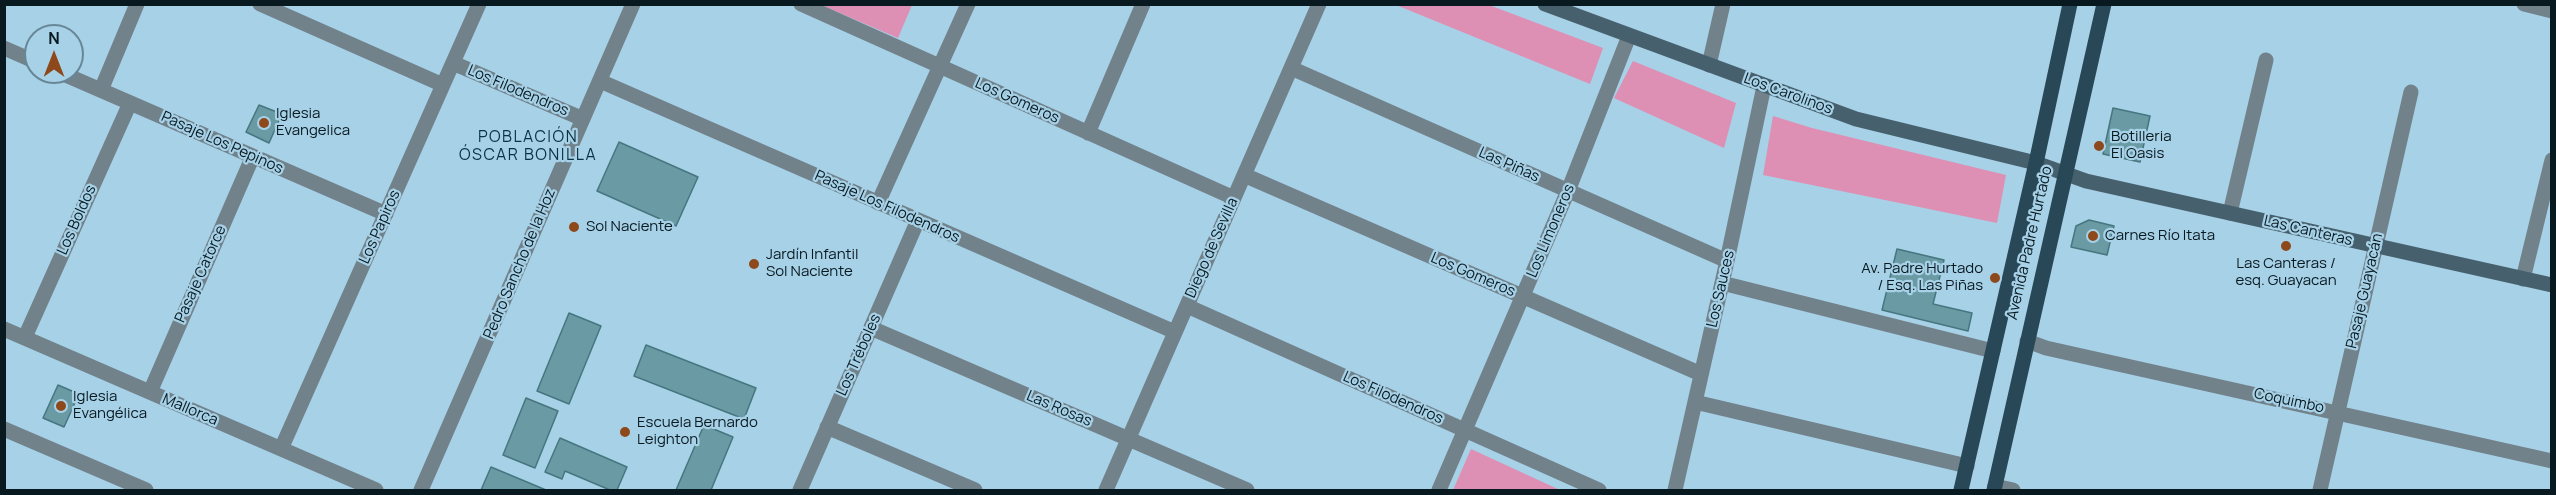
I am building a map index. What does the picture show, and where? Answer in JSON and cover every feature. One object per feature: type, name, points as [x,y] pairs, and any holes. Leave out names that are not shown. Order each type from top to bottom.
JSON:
[{"type":"main road","name":"Avenida Padre Hurtado","points":[[1961,490],[2070,4]]},
{"type":"main road","name":"Avenida Padre Hurtado","points":[[1994,488],[2104,4]]},
{"type":"street","points":[[101,90],[137,4]]},
{"type":"street","name":"Los Papiros","points":[[281,449],[479,4]]},
{"type":"street","name":"Pedro Sancho de la Hoz","points":[[422,490],[633,4]]},
{"type":"street","name":"Los Gomeros","points":[[801,4],[1234,198]]},
{"type":"street","points":[[878,203],[968,4]]},
{"type":"street","points":[[1088,132],[1143,4]]},
{"type":"street","name":"Diego de Sevilla","points":[[1106,490],[1319,4]]},
{"type":"street","points":[[1709,65],[1723,4]]},
{"type":"street","points":[[2524,4],[2552,11]]},
{"type":"street","points":[[266,6],[443,85]]},
{"type":"street","name":"Los Carolinos","points":[[1551,6],[1856,119],[2036,163],[2064,175]]},
{"type":"street","name":"Los Limoneros","points":[[1439,490],[1568,191],[1629,36]]},
{"type":"street","points":[[4,48],[24,57]]},
{"type":"street","points":[[2230,213],[2266,60]]},
{"type":"street","name":"Los Filodendros","points":[[453,63],[583,119]]},
{"type":"street","name":"Las Piñas","points":[[1291,68],[1727,261]]},
{"type":"street","name":"Pasaje Los Filodendros","points":[[600,81],[1175,332]]},
{"type":"street","name":"Pasaje Los Pepinos","points":[[84,83],[386,214]]},
{"type":"street","name":"Los Sauces","points":[[1675,490],[1764,86]]},
{"type":"street","name":"Pasaje Guayacán","points":[[2320,490],[2411,92]]},
{"type":"street","name":"Los Boldos","points":[[25,337],[130,103]]},
{"type":"street","name":"Pasaje Catorce","points":[[150,392],[253,156]]},
{"type":"street","points":[[2523,279],[2552,160]]},
{"type":"street","name":"Las Canteras","points":[[2064,175],[2552,285]]},
{"type":"street","name":"Los Gomeros","points":[[1244,176],[1701,374]]},
{"type":"street","name":"Los Tréboles","points":[[800,490],[918,220]]},
{"type":"street","points":[[1722,283],[1993,351]]},
{"type":"street","name":"Los Filodendros","points":[[1187,306],[1599,490]]},
{"type":"street","name":"Las Rosas","points":[[871,328],[1247,490]]},
{"type":"street","name":"Mallorca","points":[[4,329],[376,490]]},
{"type":"street","name":"Coquimbo","points":[[2027,341],[2046,348],[2552,461]]},
{"type":"street","points":[[1695,402],[1967,466]]},
{"type":"street","points":[[827,427],[975,490]]},
{"type":"street","points":[[4,429],[146,490]]},
{"type":"street","points":[[1994,488],[2013,490]]},
{"type":"shaded area","points":[[821,5],[912,5],[898,38]]},
{"type":"shaded area","points":[[1396,5],[1489,5],[1603,48],[1590,84]]},
{"type":"shaded area","points":[[1633,61],[1736,103],[1724,148],[1614,98]]},
{"type":"shaded area","points":[[1773,116],[1812,128],[2006,175],[1997,223],[1763,175]]},
{"type":"shaded area","points":[[1471,449],[1560,490],[1453,490]]},
{"type":"building","name":"Iglesia Evangelica","points":[[259,105],[282,114],[269,143],[246,132]]},
{"type":"building","points":[[2113,108],[2150,116],[2140,162],[2103,154]]},
{"type":"building","points":[[619,142],[698,177],[676,226],[597,191]]},
{"type":"building","name":"Carnes Río Itata","points":[[2089,220],[2114,226],[2107,255],[2071,247],[2076,226]]},
{"type":"building","points":[[1897,249],[1944,260],[1933,304],[1972,313],[1968,331],[1882,310]]},
{"type":"building","points":[[569,313],[601,326],[569,404],[537,391]]},
{"type":"building","points":[[646,345],[756,388],[744,419],[634,376]]},
{"type":"building","name":"Iglesia Evangélica","points":[[58,385],[79,394],[64,427],[43,418]]},
{"type":"building","points":[[526,398],[558,411],[535,468],[503,455]]},
{"type":"building","points":[[704,425],[733,437],[711,490],[676,490]]},
{"type":"building","points":[[560,438],[627,467],[617,490],[610,490],[565,471],[562,479],[545,472]]},
{"type":"building","points":[[491,467],[546,490],[481,490]]},
{"type":"place","name":"Iglesia Evangelica","points":[[264,123]]},
{"type":"place","name":"Botilleria El Oasis","points":[[2099,146]]},
{"type":"place","name":"Sol Naciente","points":[[574,227]]},
{"type":"place","name":"Carnes Río Itata","points":[[2093,236]]},
{"type":"place","name":"Las Canteras / esq. Guayacan","points":[[2286,246]]},
{"type":"place","name":"Jardín Infantil Sol Naciente","points":[[754,264]]},
{"type":"place","name":"Av. Padre Hurtado / Esq. Las Piñas","points":[[1995,278]]},
{"type":"place","name":"Iglesia Evangélica","points":[[61,406]]},
{"type":"place","name":"Escuela Bernardo Leighton","points":[[625,432]]},
{"type":"district","name":"POBLACIÓN ÓSCAR BONILLA","points":[[528,147]]}]
